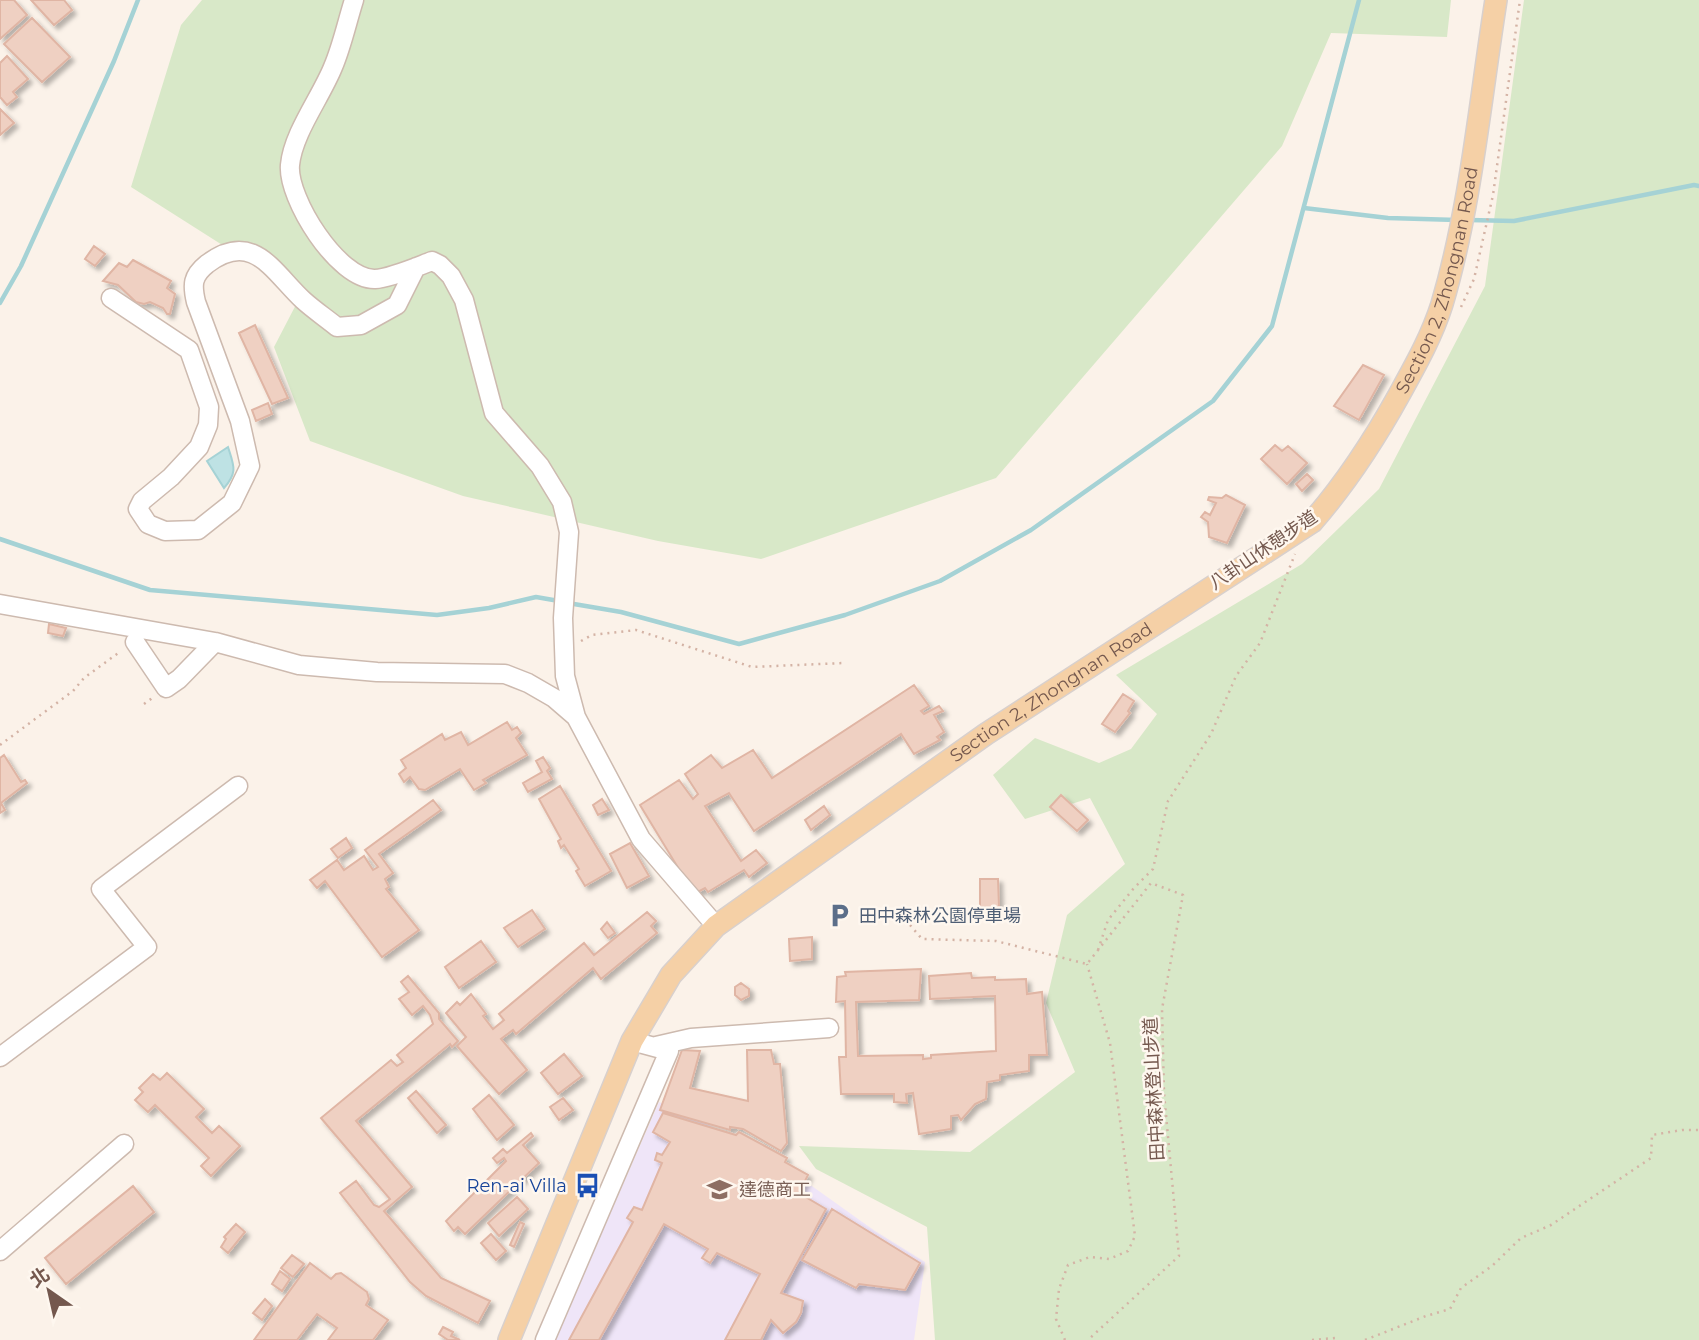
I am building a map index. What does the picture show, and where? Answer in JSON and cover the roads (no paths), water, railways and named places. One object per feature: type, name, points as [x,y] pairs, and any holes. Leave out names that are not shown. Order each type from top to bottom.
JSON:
[{"type":"main road","name":"Section 2, Zhongnan Road","points":[[509,1340],[632,1041],[671,975],[716,926],[986,734],[1312,522],[1342,488],[1375,438],[1418,362],[1441,306],[1461,229],[1496,0]]},
{"type":"street","points":[[355,0],[334,65],[297,140],[290,164],[291,182],[321,240],[350,269],[373,279],[432,261],[451,276],[464,300],[494,413],[540,466],[562,502],[569,532],[563,618],[565,676],[576,717],[641,839],[716,926]]},
{"type":"street","points":[[110,298],[189,350],[209,407],[208,425],[199,447],[171,477],[142,501],[138,509],[148,524],[165,531],[198,530],[232,503],[250,466],[240,421],[192,286],[206,265],[229,251],[263,257],[304,301],[337,327],[362,325],[397,305],[416,267]]},
{"type":"street","points":[[0,604],[215,642],[299,665],[377,672],[505,674],[554,698],[576,717]]},
{"type":"street","points":[[135,642],[166,688],[179,679],[215,642]]},
{"type":"street","points":[[0,1057],[146,947],[101,889],[238,786]]},
{"type":"street","points":[[653,1047],[691,1038],[830,1028]]},
{"type":"street","points":[[545,1340],[669,1051],[632,1041]]},
{"type":"street","points":[[0,1251],[124,1144]]},
{"type":"water","points":[[228,447],[234,469],[224,488],[207,461]]},
{"type":"waterway","points":[[0,303],[21,266],[114,61],[138,0]]},
{"type":"waterway","points":[[568,603],[621,612],[739,644],[845,615],[940,581],[1031,530],[1213,401],[1272,326],[1359,0]]},
{"type":"waterway","points":[[1469,220],[1514,221],[1699,186]]},
{"type":"waterway","points":[[1304,208],[1388,218],[1457,220]]},
{"type":"waterway","points":[[0,539],[150,590],[437,615],[489,608],[536,597],[559,601]]},
{"type":"place","name":"田中森林公園停車場","points":[[839,916]]},
{"type":"place","name":"Ren-ai Villa","points":[[587,1186]]},
{"type":"place","name":"達德商工","points":[[719,1190]]}]
